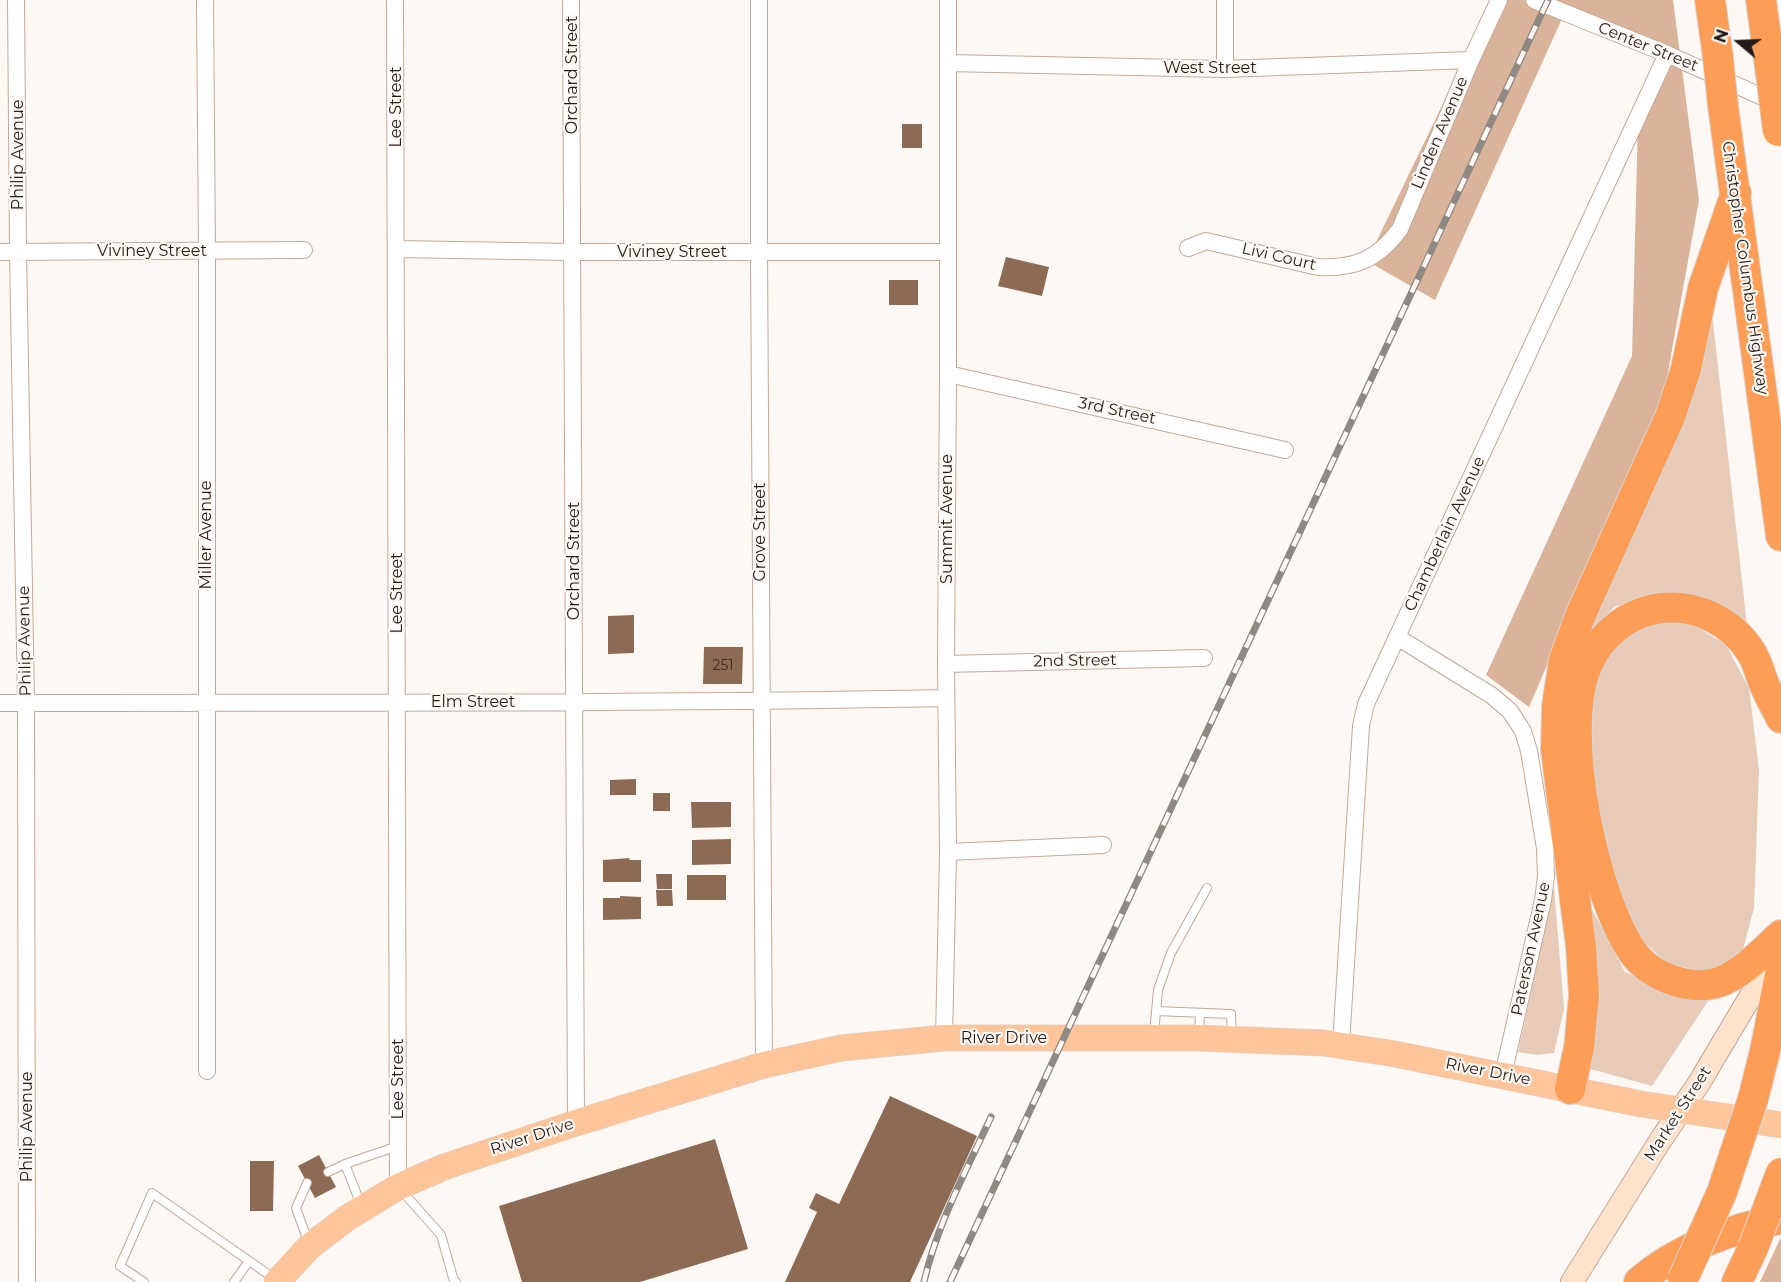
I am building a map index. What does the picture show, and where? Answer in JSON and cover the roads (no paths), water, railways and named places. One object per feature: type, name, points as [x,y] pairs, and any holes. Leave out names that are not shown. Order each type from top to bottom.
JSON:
[{"type":"highway","name":"Christopher Columbus Highway","points":[[1710,0],[1781,536]]},
{"type":"highway","points":[[1761,0],[1774,113]]},
{"type":"highway","points":[[1570,1089],[1579,1048],[1584,995],[1581,947],[1556,750],[1557,706],[1564,660],[1581,614],[1670,417],[1686,369],[1703,288],[1736,193]]},
{"type":"highway","points":[[1781,718],[1762,680],[1752,653],[1743,640],[1720,621],[1693,610],[1678,608],[1655,609],[1634,616],[1621,623],[1605,638],[1592,655],[1581,682],[1577,717],[1577,753],[1586,822],[1599,873],[1617,923],[1632,951],[1644,964],[1670,980],[1705,985],[1717,983],[1740,970],[1781,935]]},
{"type":"highway","points":[[1682,1280],[1722,1192],[1753,1099],[1781,970]]},
{"type":"highway","points":[[1737,1282],[1753,1248],[1781,1173]]},
{"type":"highway","points":[[1639,1282],[1646,1275],[1680,1254],[1726,1233],[1781,1219]]},
{"type":"main road","name":"Market Street","points":[[1572,1282],[1681,1110],[1781,945]]},
{"type":"main road","name":"River Drive","points":[[277,1281],[309,1247],[347,1218],[398,1187],[452,1164],[764,1065],[841,1048],[944,1038],[1154,1037],[1200,1025],[1232,1038],[1341,1044],[1641,1104],[1781,1125]]},
{"type":"street","name":"Philip Avenue","points":[[16,0],[18,251],[27,703],[27,1282]]},
{"type":"street","name":"Miller Avenue","points":[[205,0],[207,1071]]},
{"type":"street","name":"Lee Street","points":[[395,0],[398,1187]]},
{"type":"street","name":"Orchard Street","points":[[571,0],[576,1123]]},
{"type":"street","name":"Grove Street","points":[[759,0],[764,1065]]},
{"type":"street","name":"Summit Avenue","points":[[944,1038],[948,852],[946,664],[948,0]]},
{"type":"street","points":[[1225,0],[1225,69]]},
{"type":"street","name":"Linden Avenue","points":[[1370,258],[1390,242],[1400,229],[1471,60],[1499,0]]},
{"type":"street","name":"Center Street","points":[[1534,0],[1667,54],[1774,113]]},
{"type":"street","name":"Chamberlain Avenue","points":[[1341,1044],[1361,726],[1366,704],[1667,54]]},
{"type":"street","name":"West Street","points":[[948,63],[1225,69],[1471,60]]},
{"type":"street","name":"Livi Court","points":[[1188,248],[1206,241],[1318,267],[1336,268],[1354,265],[1370,258]]},
{"type":"street","name":"Viviney Street","points":[[397,249],[573,252],[948,252]]},
{"type":"street","name":"Viviney Street","points":[[0,252],[304,250]]},
{"type":"street","name":"3rd Street","points":[[948,374],[1285,450]]},
{"type":"street","name":"Paterson Avenue","points":[[1398,638],[1491,695],[1510,711],[1523,731],[1530,751],[1545,848],[1546,876],[1543,900],[1503,1075]]},
{"type":"street","name":"2nd Street","points":[[946,664],[1204,658]]},
{"type":"street","name":"Elm Street","points":[[0,703],[574,703],[946,699]]},
{"type":"street","points":[[948,852],[1103,844]]},
{"type":"lane","points":[[1154,1037],[1158,990],[1171,953],[1207,888]]},
{"type":"lane","points":[[1156,1011],[1200,1025]]},
{"type":"lane","points":[[328,1172],[398,1146]]},
{"type":"lane","points":[[345,1164],[363,1208]]},
{"type":"lane","points":[[307,1183],[296,1208],[309,1247]]},
{"type":"lane","points":[[398,1187],[441,1235],[456,1282]]},
{"type":"lane","points":[[144,1282],[120,1266],[152,1193],[277,1281]]},
{"type":"lane","points":[[234,1282],[249,1261]]},
{"type":"railway","points":[[950,1282],[1548,0]]},
{"type":"railway","points":[[924,1282],[944,1219],[991,1117]]}]
